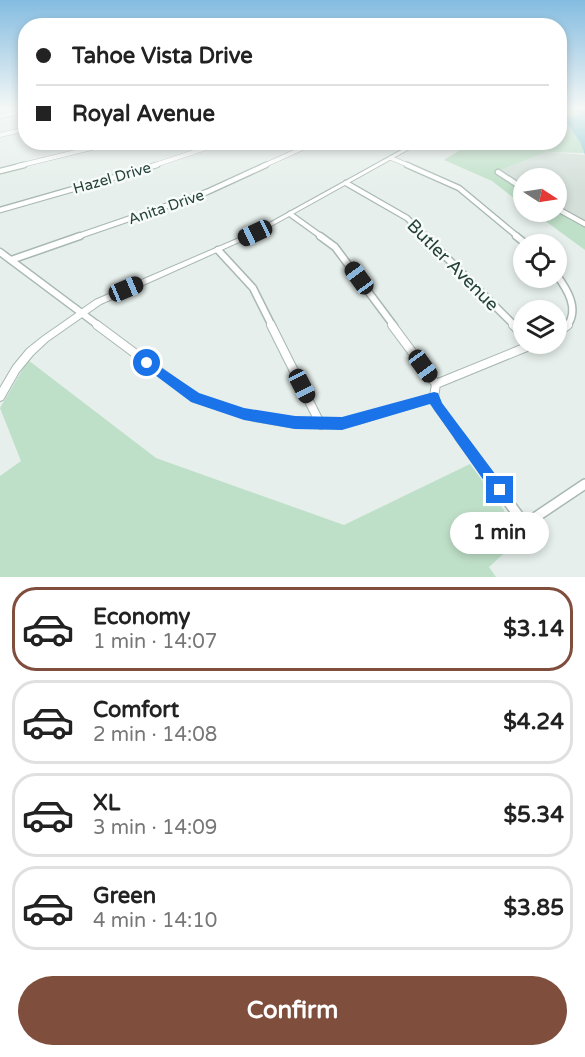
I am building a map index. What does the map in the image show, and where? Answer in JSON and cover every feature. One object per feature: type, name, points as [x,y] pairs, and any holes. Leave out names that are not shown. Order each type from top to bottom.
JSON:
[{"type":"street","points":[[0,171],[84,150]]},
{"type":"street","name":"Hazel Drive","points":[[0,211],[201,150]]},
{"type":"street","name":"Anita Drive","points":[[11,260],[207,192],[299,150]]},
{"type":"street","points":[[0,397],[16,369],[30,352],[82,312],[112,295],[218,250],[290,214],[406,150]]},
{"type":"street","points":[[391,158],[459,188],[513,234]]},
{"type":"street","points":[[498,172],[513,182]]},
{"type":"street","name":"Butler Avenue","points":[[346,183],[407,218],[513,325]]},
{"type":"street","points":[[290,214],[324,237],[341,254],[436,384],[434,397],[438,407],[524,523]]},
{"type":"street","points":[[567,214],[585,224]]},
{"type":"street","points":[[218,250],[253,288],[321,424]]},
{"type":"street","points":[[0,252],[195,398],[253,416],[321,424],[359,420],[434,397]]},
{"type":"street","points":[[566,288],[574,307],[574,316],[567,326]]},
{"type":"street","points":[[436,384],[513,352]]},
{"type":"street","points":[[506,537],[585,484]]},
{"type":"shaded area","points":[[547,152],[585,155],[585,221],[567,211],[567,168],[513,168],[513,180],[500,170]]},
{"type":"green space","points":[[567,136],[576,136],[580,142],[584,153],[547,152],[495,172],[513,185],[513,197],[492,181],[444,160],[460,150],[567,150]]},
{"type":"green space","points":[[567,217],[585,227],[585,250],[567,237],[567,234],[563,234],[547,222],[567,222]]},
{"type":"green space","points":[[28,360],[156,458],[344,525],[470,464],[504,510],[501,533],[511,547],[489,567],[496,577],[0,577],[0,476],[21,461],[0,408]]},
{"type":"water","points":[[576,136],[585,136],[585,155]]},
{"type":"route","points":[[147,363],[195,398],[244,414],[295,423],[321,424],[359,420],[434,397],[438,407],[500,490]]}]
